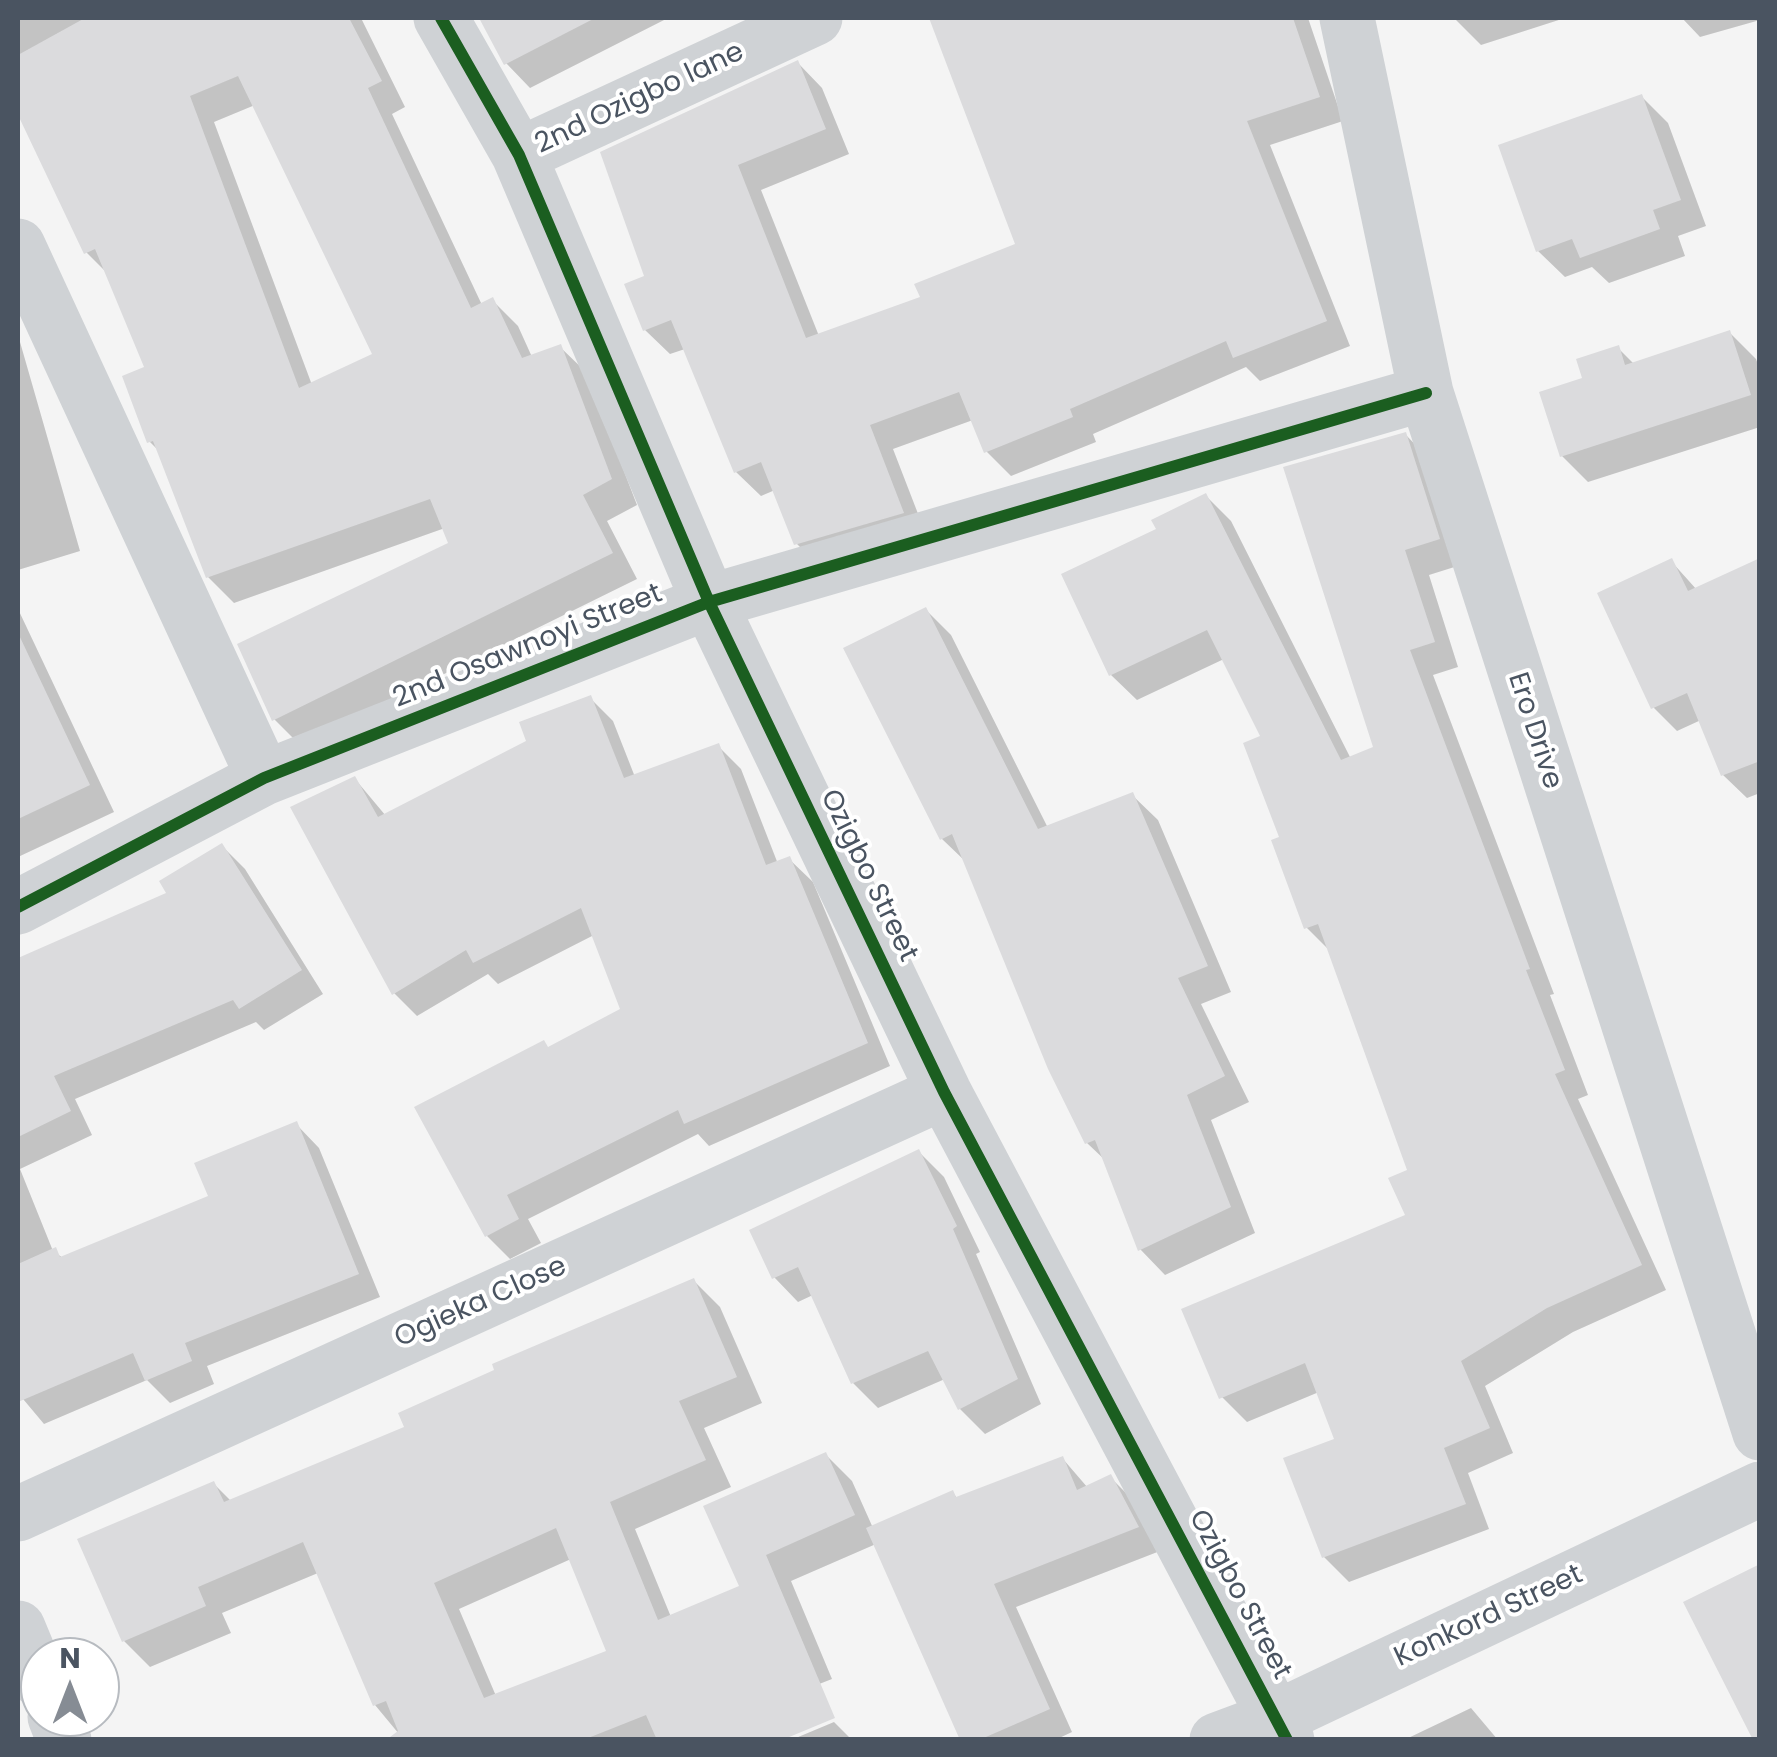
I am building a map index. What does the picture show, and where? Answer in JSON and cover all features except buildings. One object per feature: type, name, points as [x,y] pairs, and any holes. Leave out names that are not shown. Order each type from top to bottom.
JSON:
[{"type":"street","name":"Ozigbo Street","points":[[441,18],[518,155],[709,602],[944,1092],[1281,1729]]},
{"type":"street","name":"2nd Ozigbo lane","points":[[518,155],[814,18]]},
{"type":"street","name":"Ero Drive","points":[[1347,18],[1426,393],[1760,1434]]},
{"type":"street","points":[[18,246],[264,778]]},
{"type":"street","name":"2nd Osawnoyi Street","points":[[18,907],[264,778],[709,602],[1426,393]]},
{"type":"street","name":"Ogieka Close","points":[[18,1514],[944,1092]]},
{"type":"street","name":"Konkord Street","points":[[1217,1740],[1281,1729],[1760,1489]]},
{"type":"cycle path","points":[[441,18],[519,155],[709,602],[944,1092],[1287,1740]]},
{"type":"cycle path","points":[[18,907],[264,778],[709,602],[1426,393]]}]
